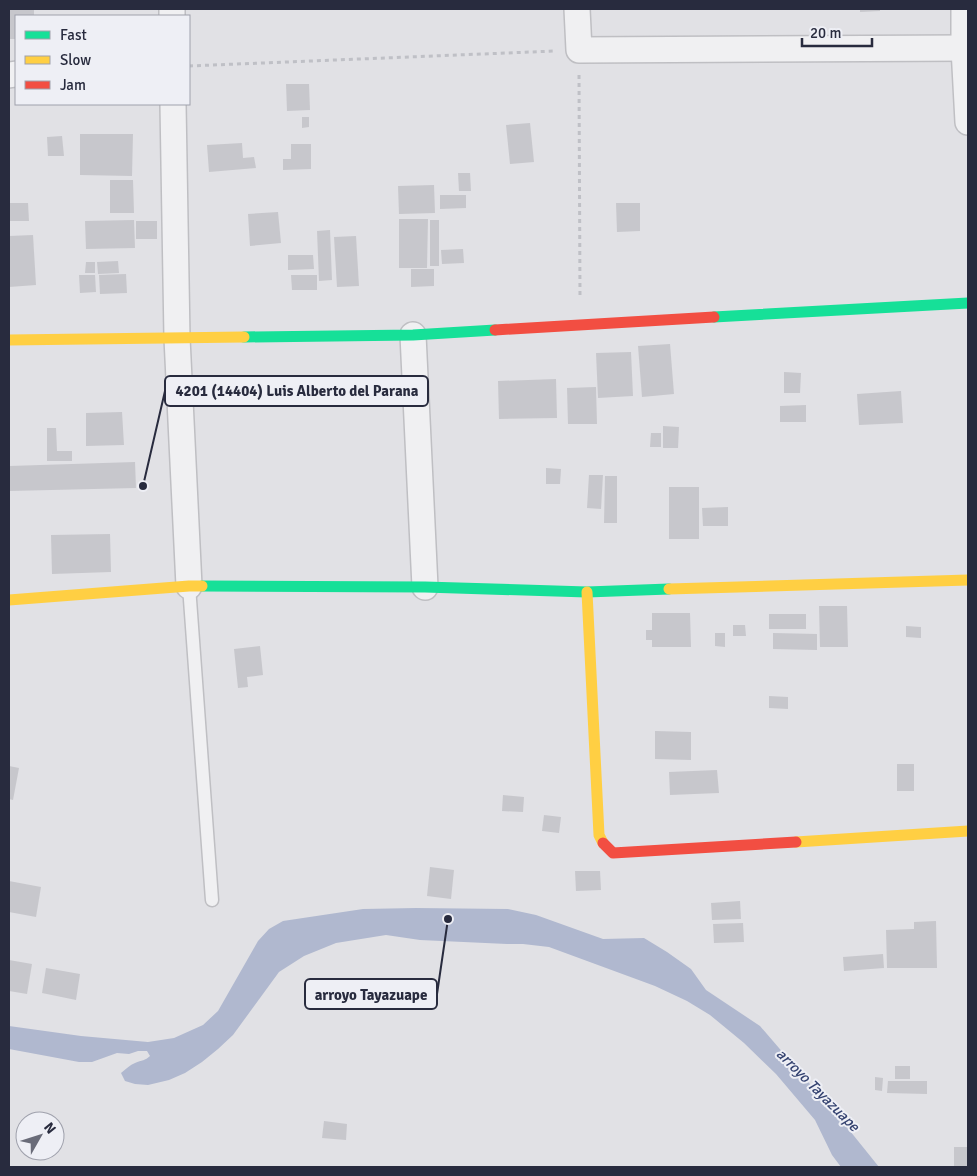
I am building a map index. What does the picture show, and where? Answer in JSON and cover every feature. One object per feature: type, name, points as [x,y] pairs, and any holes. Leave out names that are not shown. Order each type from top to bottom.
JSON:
[{"type":"street","points":[[577,9],[579,50],[966,48]]},
{"type":"street","points":[[964,9],[968,122]]},
{"type":"street","points":[[173,105],[178,338],[189,586]]},
{"type":"street","points":[[9,340],[413,335],[968,303]]},
{"type":"street","points":[[413,335],[425,586]]},
{"type":"street","points":[[9,600],[189,586],[425,586],[587,592],[968,580]]},
{"type":"street","points":[[587,592],[598,835],[604,845],[613,853],[968,831]]},
{"type":"lane","points":[[189,586],[212,900]]},
{"type":"path","points":[[190,66],[579,50],[580,324]]},
{"type":"water","points":[[363,909],[508,909],[536,915],[603,939],[644,938],[691,969],[706,990],[760,1026],[879,1167],[841,1167],[832,1155],[815,1120],[776,1074],[744,1043],[710,1015],[687,1001],[655,986],[549,947],[523,944],[420,940],[386,935],[336,943],[304,956],[279,972],[233,1035],[202,1062],[185,1073],[169,1080],[148,1085],[125,1081],[121,1073],[133,1064],[148,1058],[150,1056],[147,1051],[129,1054],[117,1053],[92,1062],[79,1062],[9,1049],[9,1026],[81,1036],[148,1042],[174,1038],[203,1025],[218,1011],[258,941],[269,929],[283,921]]},
{"type":"building","points":[[9,9],[34,9],[34,15],[15,15],[15,39],[9,39]]},
{"type":"building","points":[[860,9],[880,9],[880,11],[860,12]]},
{"type":"building","points":[[286,84],[309,84],[310,110],[287,111]]},
{"type":"building","points":[[302,117],[309,117],[309,127],[302,128]]},
{"type":"building","points":[[530,123],[534,162],[510,164],[506,125]]},
{"type":"building","points":[[80,134],[133,134],[132,176],[80,175]]},
{"type":"building","points":[[62,136],[64,156],[48,156],[47,137]]},
{"type":"building","points":[[242,143],[243,158],[254,157],[256,168],[209,172],[207,145]]},
{"type":"building","points":[[291,144],[311,144],[311,169],[283,170],[283,159],[291,159]]},
{"type":"building","points":[[458,173],[470,173],[471,191],[459,191]]},
{"type":"building","points":[[110,180],[133,180],[134,213],[110,213]]},
{"type":"building","points":[[434,185],[435,213],[399,214],[398,186]]},
{"type":"building","points":[[440,195],[466,195],[466,208],[440,209]]},
{"type":"building","points":[[9,203],[28,203],[29,221],[9,221]]},
{"type":"building","points":[[616,203],[640,203],[640,231],[617,232]]},
{"type":"building","points":[[278,212],[281,243],[250,246],[248,214]]},
{"type":"building","points":[[399,219],[428,219],[427,268],[399,268]]},
{"type":"building","points":[[134,220],[135,248],[86,249],[85,221]]},
{"type":"building","points":[[430,220],[439,220],[439,266],[430,266]]},
{"type":"building","points":[[136,221],[157,221],[157,239],[136,239]]},
{"type":"building","points":[[330,230],[332,280],[319,281],[317,231]]},
{"type":"building","points":[[33,235],[36,285],[9,287],[9,236]]},
{"type":"building","points":[[356,236],[359,286],[337,287],[334,237]]},
{"type":"building","points":[[463,249],[464,263],[442,264],[441,250]]},
{"type":"building","points":[[288,255],[313,255],[314,269],[288,270]]},
{"type":"building","points":[[118,261],[119,273],[98,274],[97,262]]},
{"type":"building","points":[[86,262],[95,262],[95,273],[85,273]]},
{"type":"building","points":[[411,269],[434,269],[434,286],[411,287]]},
{"type":"building","points":[[126,274],[127,293],[100,294],[99,275]]},
{"type":"building","points":[[79,275],[95,275],[96,292],[80,293]]},
{"type":"building","points":[[291,275],[317,275],[317,290],[292,290]]},
{"type":"building","points":[[670,344],[674,394],[642,397],[638,346]]},
{"type":"building","points":[[631,352],[633,396],[598,398],[596,353]]},
{"type":"building","points":[[784,372],[801,373],[800,393],[784,393]]},
{"type":"building","points":[[556,379],[557,418],[499,419],[498,381]]},
{"type":"building","points":[[596,387],[597,424],[568,424],[567,388]]},
{"type":"building","points":[[901,391],[903,423],[859,425],[857,394]]},
{"type":"building","points":[[806,405],[806,422],[780,422],[780,406]]},
{"type":"building","points":[[122,412],[124,445],[86,446],[86,413]]},
{"type":"building","points":[[663,426],[679,427],[678,448],[663,448]]},
{"type":"building","points":[[47,428],[56,428],[57,451],[72,451],[72,461],[47,461]]},
{"type":"building","points":[[651,433],[661,433],[661,447],[650,447]]},
{"type":"building","points":[[135,462],[136,488],[9,491],[9,466]]},
{"type":"building","points":[[546,468],[561,469],[560,484],[546,484]]},
{"type":"building","points":[[589,475],[603,475],[601,509],[587,508]]},
{"type":"building","points":[[605,476],[617,476],[617,523],[604,523]]},
{"type":"building","points":[[669,487],[699,487],[699,539],[669,539]]},
{"type":"building","points":[[728,507],[728,526],[703,526],[702,508]]},
{"type":"building","points":[[110,534],[111,572],[52,574],[51,535]]},
{"type":"building","points":[[819,606],[847,606],[848,647],[820,647]]},
{"type":"building","points":[[652,613],[690,613],[691,647],[652,647],[652,640],[646,640],[646,630],[652,630]]},
{"type":"building","points":[[769,614],[806,614],[806,629],[769,629]]},
{"type":"building","points":[[733,625],[745,625],[746,636],[733,636]]},
{"type":"building","points":[[906,626],[921,627],[921,638],[906,637]]},
{"type":"building","points":[[715,633],[725,633],[725,647],[715,646]]},
{"type":"building","points":[[773,633],[817,634],[817,650],[773,649]]},
{"type":"building","points":[[260,646],[263,675],[247,677],[248,687],[238,688],[234,649]]},
{"type":"building","points":[[769,696],[788,697],[788,709],[769,708]]},
{"type":"building","points":[[655,731],[691,732],[691,760],[655,759]]},
{"type":"building","points":[[897,764],[914,764],[914,791],[897,791]]},
{"type":"building","points":[[9,766],[19,768],[13,800],[9,799]]},
{"type":"building","points":[[717,770],[719,793],[670,795],[669,772]]},
{"type":"building","points":[[503,795],[524,797],[523,812],[502,811]]},
{"type":"building","points":[[544,815],[561,817],[559,833],[542,831]]},
{"type":"building","points":[[430,867],[454,870],[451,899],[427,896]]},
{"type":"building","points":[[575,871],[600,871],[601,890],[576,891]]},
{"type":"building","points":[[9,881],[41,887],[36,917],[9,912]]},
{"type":"building","points":[[740,901],[741,919],[712,920],[711,903]]},
{"type":"building","points":[[936,921],[937,968],[887,968],[886,930],[914,929],[914,922]]},
{"type":"building","points":[[743,923],[744,942],[714,943],[713,924]]},
{"type":"building","points":[[883,954],[884,968],[844,971],[843,957]]},
{"type":"building","points":[[9,960],[32,964],[27,994],[9,991]]},
{"type":"building","points":[[46,968],[80,974],[76,1000],[42,993]]},
{"type":"building","points":[[895,1066],[910,1066],[910,1079],[895,1079]]},
{"type":"building","points":[[875,1077],[883,1078],[882,1091],[875,1090]]},
{"type":"building","points":[[888,1081],[927,1081],[927,1094],[887,1093]]},
{"type":"building","points":[[324,1121],[347,1124],[346,1140],[322,1138]]},
{"type":"building","points":[[954,1147],[968,1147],[968,1167],[954,1167]]},
{"type":"traffic: fast","points":[[714,317],[968,303]]},
{"type":"traffic: fast","points":[[244,337],[413,335],[495,330]]},
{"type":"traffic: fast","points":[[202,586],[425,587],[587,592],[669,589]]},
{"type":"traffic: slow","points":[[9,340],[244,337]]},
{"type":"traffic: slow","points":[[669,589],[968,580]]},
{"type":"traffic: slow","points":[[9,600],[202,586]]},
{"type":"traffic: slow","points":[[587,592],[599,835],[603,843]]},
{"type":"traffic: slow","points":[[796,842],[968,831]]},
{"type":"traffic: jam","points":[[495,330],[714,317]]},
{"type":"traffic: jam","points":[[603,843],[613,853],[796,842]]},
{"type":"place","name":"4201 (14404) Luis Alberto del Parana","points":[[143,486]]},
{"type":"place","name":"arroyo Tayazuape","points":[[448,919]]}]
